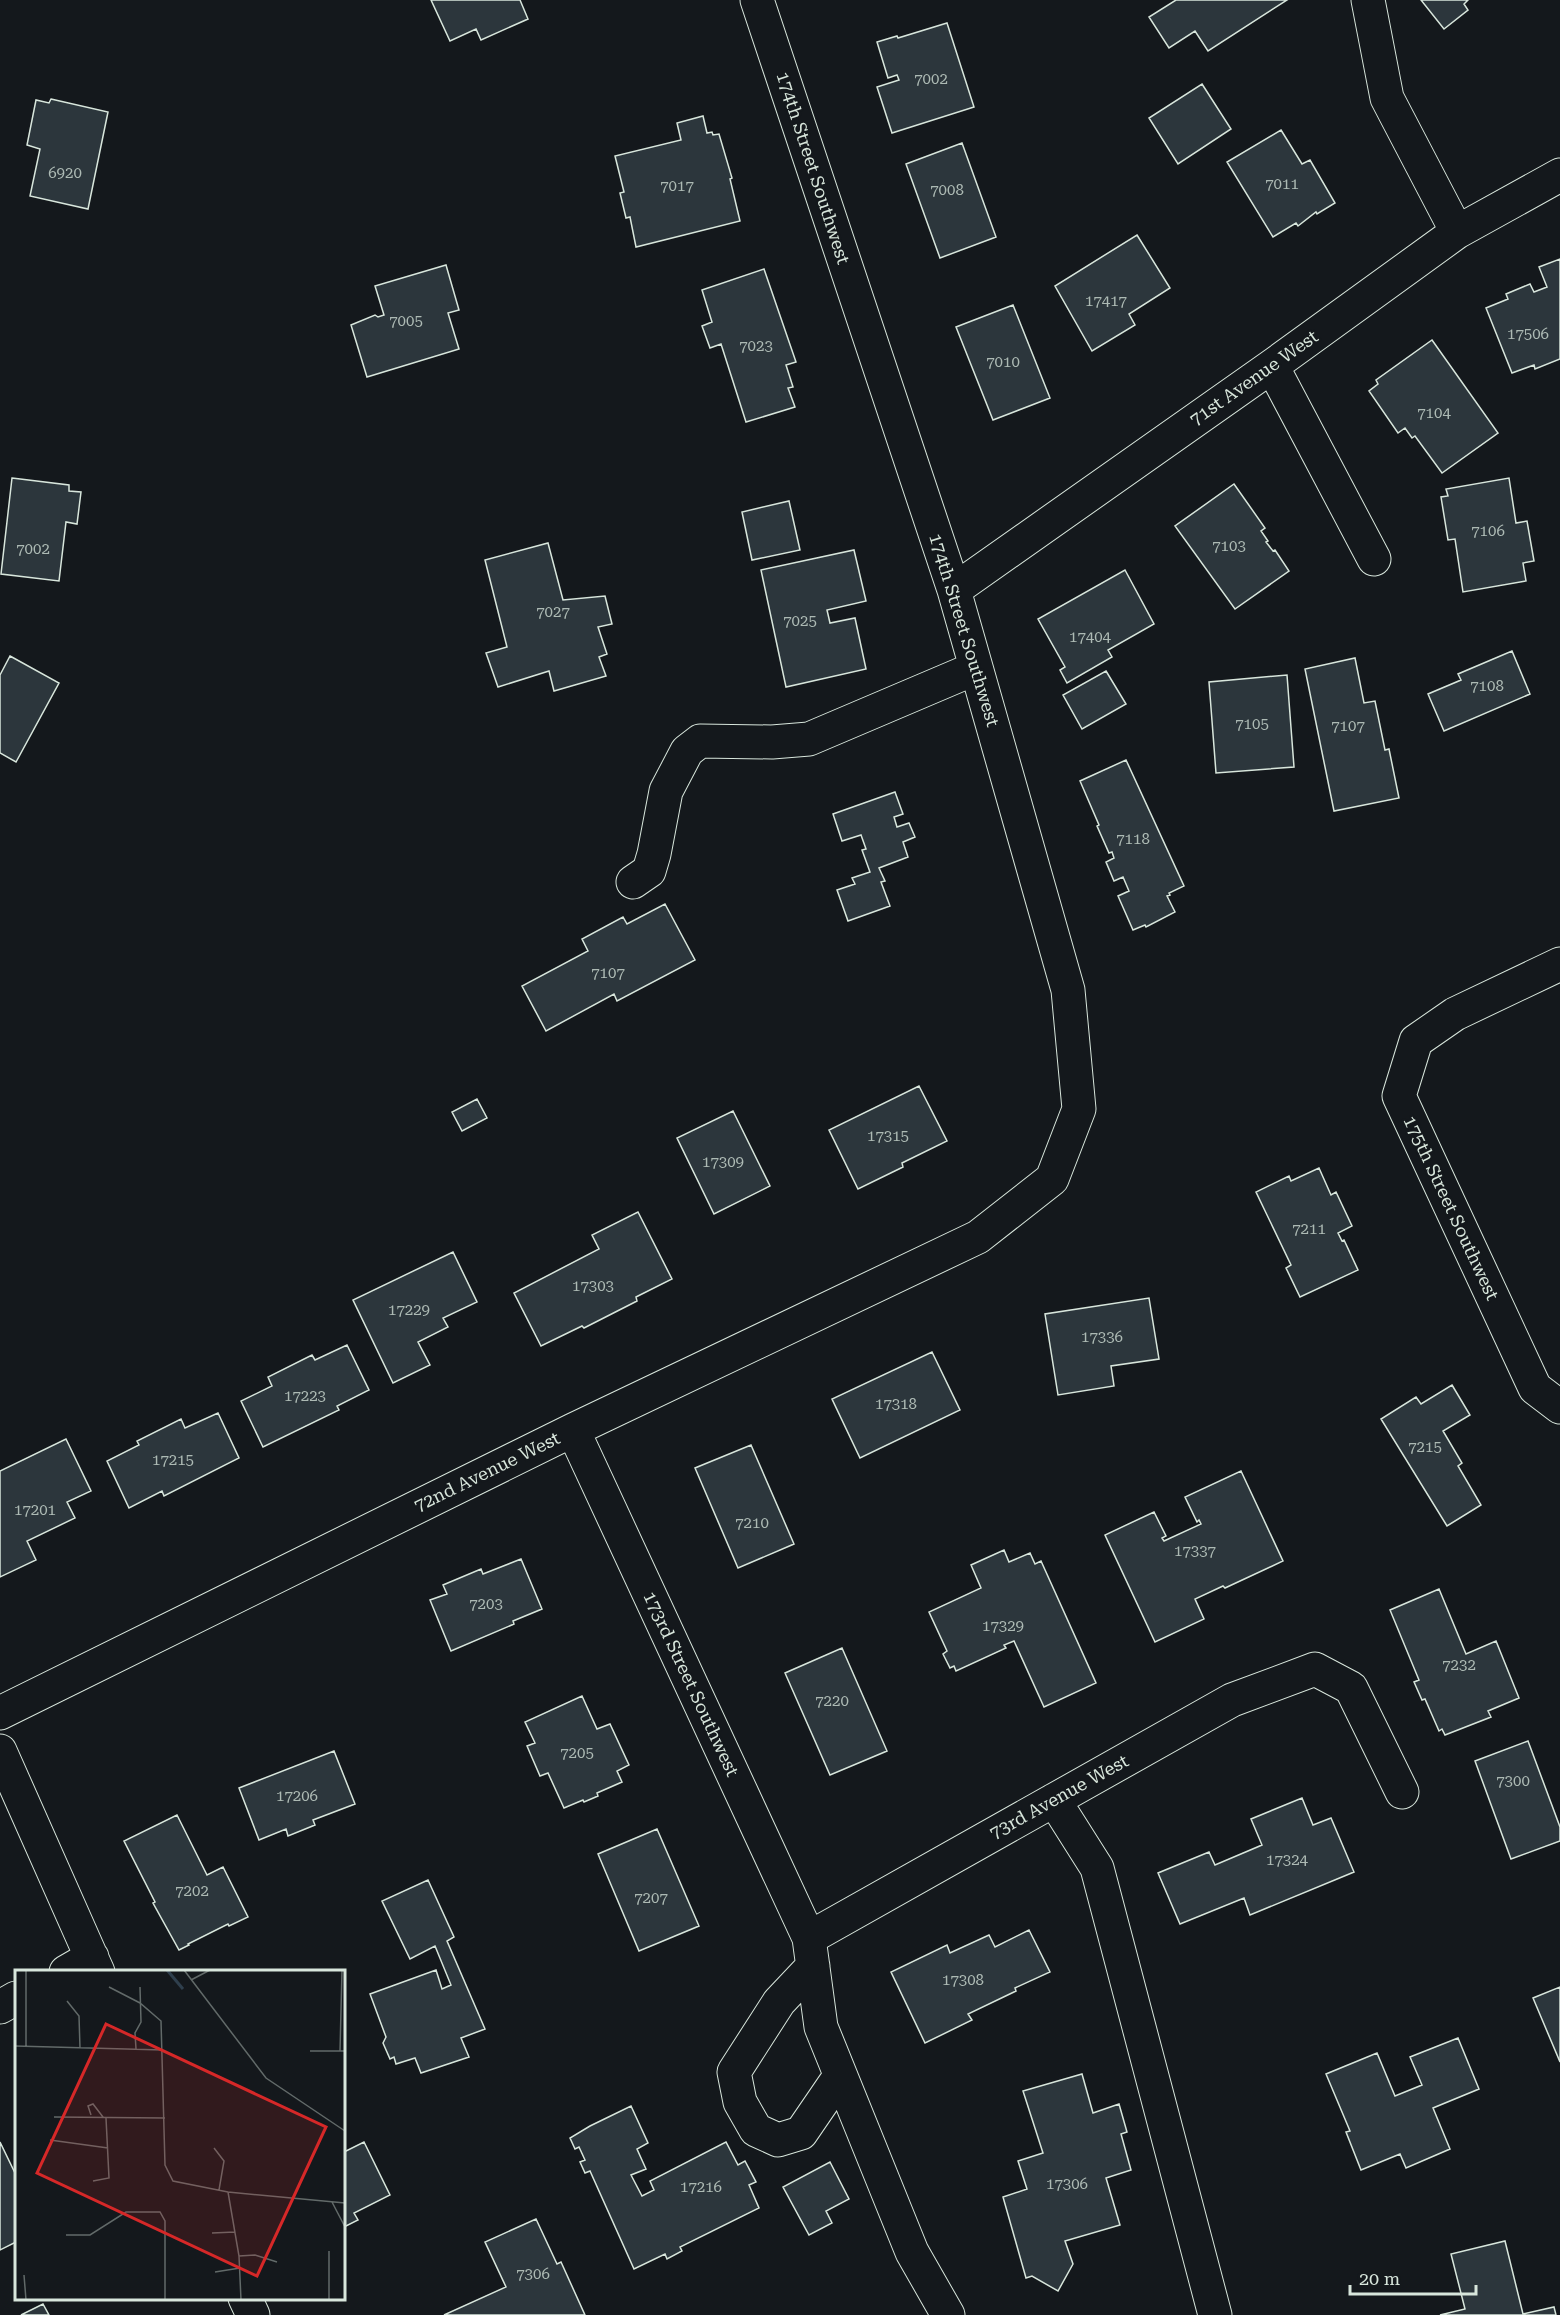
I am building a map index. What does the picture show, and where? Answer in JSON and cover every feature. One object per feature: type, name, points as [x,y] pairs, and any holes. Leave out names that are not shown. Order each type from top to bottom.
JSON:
[{"type":"street","name":"174th Street Southwest","points":[[757,0],[954,591],[1068,990],[1079,1109],[1052,1179],[978,1238]]},
{"type":"street","points":[[1368,0],[1387,98],[1457,232]]},
{"type":"street","name":"71st Avenue West","points":[[954,591],[1457,232],[1560,175]]},
{"type":"street","points":[[1272,366],[1374,559]]},
{"type":"street","points":[[633,882],[649,871],[666,790],[687,751],[700,741],[772,742],[809,739],[976,668]]},
{"type":"street","name":"175th Street Southwest","points":[[1560,964],[1455,1014],[1416,1041],[1399,1096],[1535,1388],[1560,1407]]},
{"type":"street","name":"72nd Avenue West","points":[[0,1713],[573,1430],[978,1238]]},
{"type":"street","name":"173rd Street Southwest","points":[[573,1430],[811,1952],[821,2027],[912,2252],[948,2315]]},
{"type":"street","name":"73rd Avenue West","points":[[840,2076],[801,2133],[778,2140],[756,2130],[740,2102],[734,2072],[811,1952],[1054,1800],[1232,1700],[1315,1669],[1352,1688],[1402,1792]]},
{"type":"street","points":[[0,1751],[85,1967]]},
{"type":"street","points":[[1054,1800],[1097,1868],[1215,2315]]},
{"type":"street","points":[[0,2007],[15,1999]]},
{"type":"street","points":[[246,2300],[253,2315]]},
{"type":"building","points":[[431,0],[520,0],[528,19],[481,40],[476,29],[450,41]]},
{"type":"building","points":[[1176,0],[1287,0],[1208,51],[1195,31],[1169,48],[1149,17]]},
{"type":"building","points":[[1421,0],[1468,0],[1464,4],[1468,10],[1444,29]]},
{"type":"building","points":[[947,23],[974,107],[892,133],[877,87],[899,80],[897,75],[888,78],[877,42]]},
{"type":"building","points":[[1202,84],[1231,129],[1178,164],[1149,118]]},
{"type":"building","points":[[51,99],[108,112],[88,209],[30,196],[40,149],[27,145],[36,100],[49,103]]},
{"type":"building","points":[[703,116],[707,133],[719,134],[732,178],[730,179],[740,221],[636,247],[630,217],[626,218],[620,193],[624,192],[615,156],[681,140],[677,123]]},
{"type":"building","points":[[1281,130],[1302,164],[1310,160],[1335,203],[1317,214],[1316,212],[1298,226],[1296,223],[1273,237],[1227,162]]},
{"type":"building","points":[[962,143],[996,237],[940,258],[906,164]]},
{"type":"building","points":[[1137,235],[1170,288],[1129,314],[1135,325],[1092,351],[1055,286]]},
{"type":"building","points":[[1560,259],[1560,359],[1535,369],[1534,365],[1512,373],[1486,308],[1508,299],[1506,294],[1530,284],[1534,292],[1547,287],[1539,267]]},
{"type":"building","points":[[446,265],[459,310],[448,313],[459,349],[367,377],[351,325],[375,315],[378,317],[384,315],[375,286]]},
{"type":"building","points":[[764,269],[796,362],[786,365],[793,387],[788,388],[795,407],[746,422],[721,344],[710,348],[702,326],[712,322],[702,290]]},
{"type":"building","points":[[1013,305],[1050,398],[993,420],[956,327]]},
{"type":"building","points":[[1432,340],[1498,433],[1442,473],[1415,436],[1412,438],[1405,428],[1398,433],[1369,391],[1378,384],[1376,380]]},
{"type":"building","points":[[12,478],[69,485],[69,491],[81,492],[77,524],[66,522],[59,581],[1,574]]},
{"type":"building","points":[[1509,478],[1516,523],[1527,521],[1534,561],[1523,563],[1526,581],[1463,592],[1455,539],[1448,540],[1441,497],[1448,496],[1446,489]]},
{"type":"building","points":[[1234,484],[1265,528],[1261,531],[1268,541],[1266,542],[1273,551],[1275,550],[1289,571],[1235,609],[1175,526]]},
{"type":"building","points":[[789,501],[800,550],[752,560],[742,512]]},
{"type":"building","points":[[548,543],[563,600],[605,596],[612,624],[598,627],[607,654],[599,657],[606,676],[554,691],[549,671],[498,687],[486,653],[507,647],[485,560]]},
{"type":"building","points":[[854,550],[866,601],[827,610],[830,623],[855,618],[866,669],[786,687],[761,570]]},
{"type":"building","points":[[1125,570],[1154,624],[1108,650],[1112,657],[1067,683],[1060,670],[1065,667],[1038,619]]},
{"type":"building","points":[[1512,651],[1530,694],[1444,731],[1428,694],[1461,680],[1458,674]]},
{"type":"building","points":[[10,656],[59,683],[16,762],[0,753],[0,675]]},
{"type":"building","points":[[1355,658],[1364,703],[1375,701],[1385,750],[1389,749],[1399,798],[1334,811],[1305,669]]},
{"type":"building","points":[[1106,671],[1126,704],[1082,729],[1063,695]]},
{"type":"building","points":[[1287,675],[1294,767],[1216,773],[1209,682]]},
{"type":"building","points":[[1126,760],[1184,886],[1167,896],[1175,912],[1146,927],[1145,925],[1133,930],[1118,896],[1129,891],[1123,877],[1114,881],[1106,862],[1114,858],[1112,852],[1109,853],[1080,781]]},
{"type":"building","points":[[895,792],[903,814],[894,817],[897,827],[909,823],[915,837],[903,842],[908,857],[879,868],[885,881],[881,882],[890,906],[848,921],[837,890],[855,884],[852,878],[870,872],[862,850],[866,849],[861,835],[842,841],[833,814]]},
{"type":"building","points":[[665,904],[695,960],[617,1001],[614,994],[546,1031],[522,986],[588,951],[582,939],[623,917],[627,924]]},
{"type":"building","points":[[919,1086],[947,1141],[902,1163],[903,1167],[858,1189],[829,1130]]},
{"type":"building","points":[[477,1099],[487,1118],[462,1131],[452,1112]]},
{"type":"building","points":[[733,1111],[770,1186],[714,1214],[677,1138]]},
{"type":"building","points":[[1319,1168],[1331,1195],[1336,1192],[1352,1226],[1338,1233],[1342,1241],[1344,1240],[1358,1270],[1300,1297],[1286,1268],[1291,1265],[1256,1192],[1289,1176],[1291,1181]]},
{"type":"building","points":[[638,1212],[672,1279],[636,1297],[637,1301],[584,1328],[582,1326],[541,1346],[514,1293],[599,1249],[592,1235]]},
{"type":"building","points":[[453,1252],[477,1302],[443,1318],[448,1327],[418,1342],[430,1365],[393,1383],[353,1300]]},
{"type":"building","points":[[1149,1298],[1159,1359],[1111,1366],[1114,1386],[1058,1395],[1045,1314]]},
{"type":"building","points":[[347,1345],[369,1390],[337,1406],[339,1410],[263,1447],[241,1401],[272,1386],[268,1377],[312,1355],[315,1360]]},
{"type":"building","points":[[932,1352],[960,1410],[860,1458],[832,1399]]},
{"type":"building","points":[[1452,1385],[1470,1415],[1443,1431],[1462,1463],[1458,1466],[1481,1505],[1447,1526],[1381,1419],[1416,1397],[1421,1404]]},
{"type":"building","points":[[218,1413],[239,1458],[164,1496],[162,1491],[129,1508],[107,1461],[139,1445],[137,1441],[181,1419],[185,1428]]},
{"type":"building","points":[[66,1439],[91,1491],[67,1502],[75,1518],[27,1541],[36,1560],[0,1577],[0,1471]]},
{"type":"building","points":[[751,1445],[794,1544],[738,1568],[695,1468]]},
{"type":"building","points":[[1241,1471],[1283,1561],[1195,1599],[1204,1619],[1155,1642],[1105,1535],[1154,1512],[1166,1536],[1162,1538],[1164,1541],[1201,1524],[1199,1520],[1197,1522],[1185,1497]]},
{"type":"building","points":[[1004,1550],[1009,1562],[1030,1553],[1035,1564],[1041,1561],[1096,1683],[1044,1707],[1014,1641],[1004,1645],[1006,1648],[956,1671],[954,1666],[950,1668],[943,1654],[947,1651],[929,1612],[981,1588],[971,1565]]},
{"type":"building","points":[[521,1559],[542,1609],[513,1621],[514,1624],[451,1651],[430,1600],[447,1594],[443,1585],[481,1569],[483,1574]]},
{"type":"building","points":[[1439,1589],[1466,1654],[1496,1641],[1519,1698],[1488,1711],[1491,1717],[1445,1735],[1442,1729],[1439,1731],[1425,1699],[1422,1700],[1414,1682],[1419,1680],[1390,1610]]},
{"type":"building","points":[[842,1648],[887,1751],[830,1775],[785,1673]]},
{"type":"building","points":[[582,1696],[597,1729],[610,1724],[629,1765],[617,1771],[622,1782],[597,1793],[598,1796],[564,1808],[548,1773],[540,1776],[527,1746],[535,1743],[525,1722]]},
{"type":"building","points":[[1528,1741],[1560,1827],[1560,1841],[1511,1859],[1475,1761]]},
{"type":"building","points":[[334,1751],[355,1804],[313,1820],[315,1825],[288,1836],[286,1829],[259,1840],[239,1788]]},
{"type":"building","points":[[1302,1798],[1313,1825],[1331,1818],[1354,1872],[1250,1915],[1244,1898],[1180,1924],[1158,1873],[1209,1852],[1215,1865],[1262,1845],[1251,1819]]},
{"type":"building","points":[[177,1815],[207,1875],[223,1867],[248,1917],[229,1926],[228,1924],[179,1950],[153,1903],[155,1902],[124,1841]]},
{"type":"building","points":[[657,1829],[699,1926],[639,1951],[598,1854]]},
{"type":"building","points":[[428,1880],[454,1937],[447,1941],[485,2029],[461,2038],[469,2057],[421,2073],[415,2058],[396,2064],[394,2057],[390,2059],[383,2043],[386,2037],[370,1994],[436,1970],[442,1989],[451,1985],[435,1946],[410,1959],[382,1901]]},
{"type":"building","points":[[1029,1930],[1050,1972],[968,2014],[972,2020],[925,2043],[891,1972],[947,1945],[950,1953],[989,1935],[995,1947]]},
{"type":"building","points":[[1560,1987],[1560,2062],[1533,1998]]},
{"type":"building","points":[[1458,2038],[1479,2089],[1433,2108],[1450,2149],[1406,2168],[1400,2154],[1361,2170],[1346,2132],[1350,2131],[1326,2074],[1377,2053],[1395,2096],[1422,2085],[1410,2057]]},
{"type":"building","points":[[1082,2074],[1093,2113],[1119,2104],[1127,2132],[1121,2134],[1131,2170],[1106,2178],[1120,2225],[1065,2241],[1073,2264],[1058,2291],[1032,2276],[1026,2278],[1003,2197],[1027,2189],[1018,2161],[1043,2153],[1023,2091]]},
{"type":"building","points":[[631,2106],[648,2143],[637,2149],[646,2169],[631,2175],[642,2196],[654,2190],[650,2181],[726,2142],[738,2165],[745,2161],[756,2182],[749,2185],[759,2208],[680,2247],[682,2251],[667,2259],[665,2254],[634,2269],[590,2171],[585,2173],[580,2162],[585,2160],[579,2147],[575,2149],[570,2138]]},
{"type":"building","points":[[0,2142],[15,2173],[15,2242],[0,2250]]},
{"type":"building","points":[[364,2142],[390,2195],[354,2213],[358,2220],[345,2226],[345,2152]]},
{"type":"building","points":[[830,2162],[849,2199],[826,2211],[832,2223],[809,2235],[783,2187]]},
{"type":"building","points":[[536,2219],[557,2264],[561,2262],[585,2315],[444,2315],[506,2287],[485,2242]]},
{"type":"building","points":[[1505,2241],[1523,2314],[1554,2307],[1556,2315],[1440,2315],[1465,2309],[1451,2254]]},
{"type":"building","points":[[43,2304],[49,2315],[21,2315]]}]
